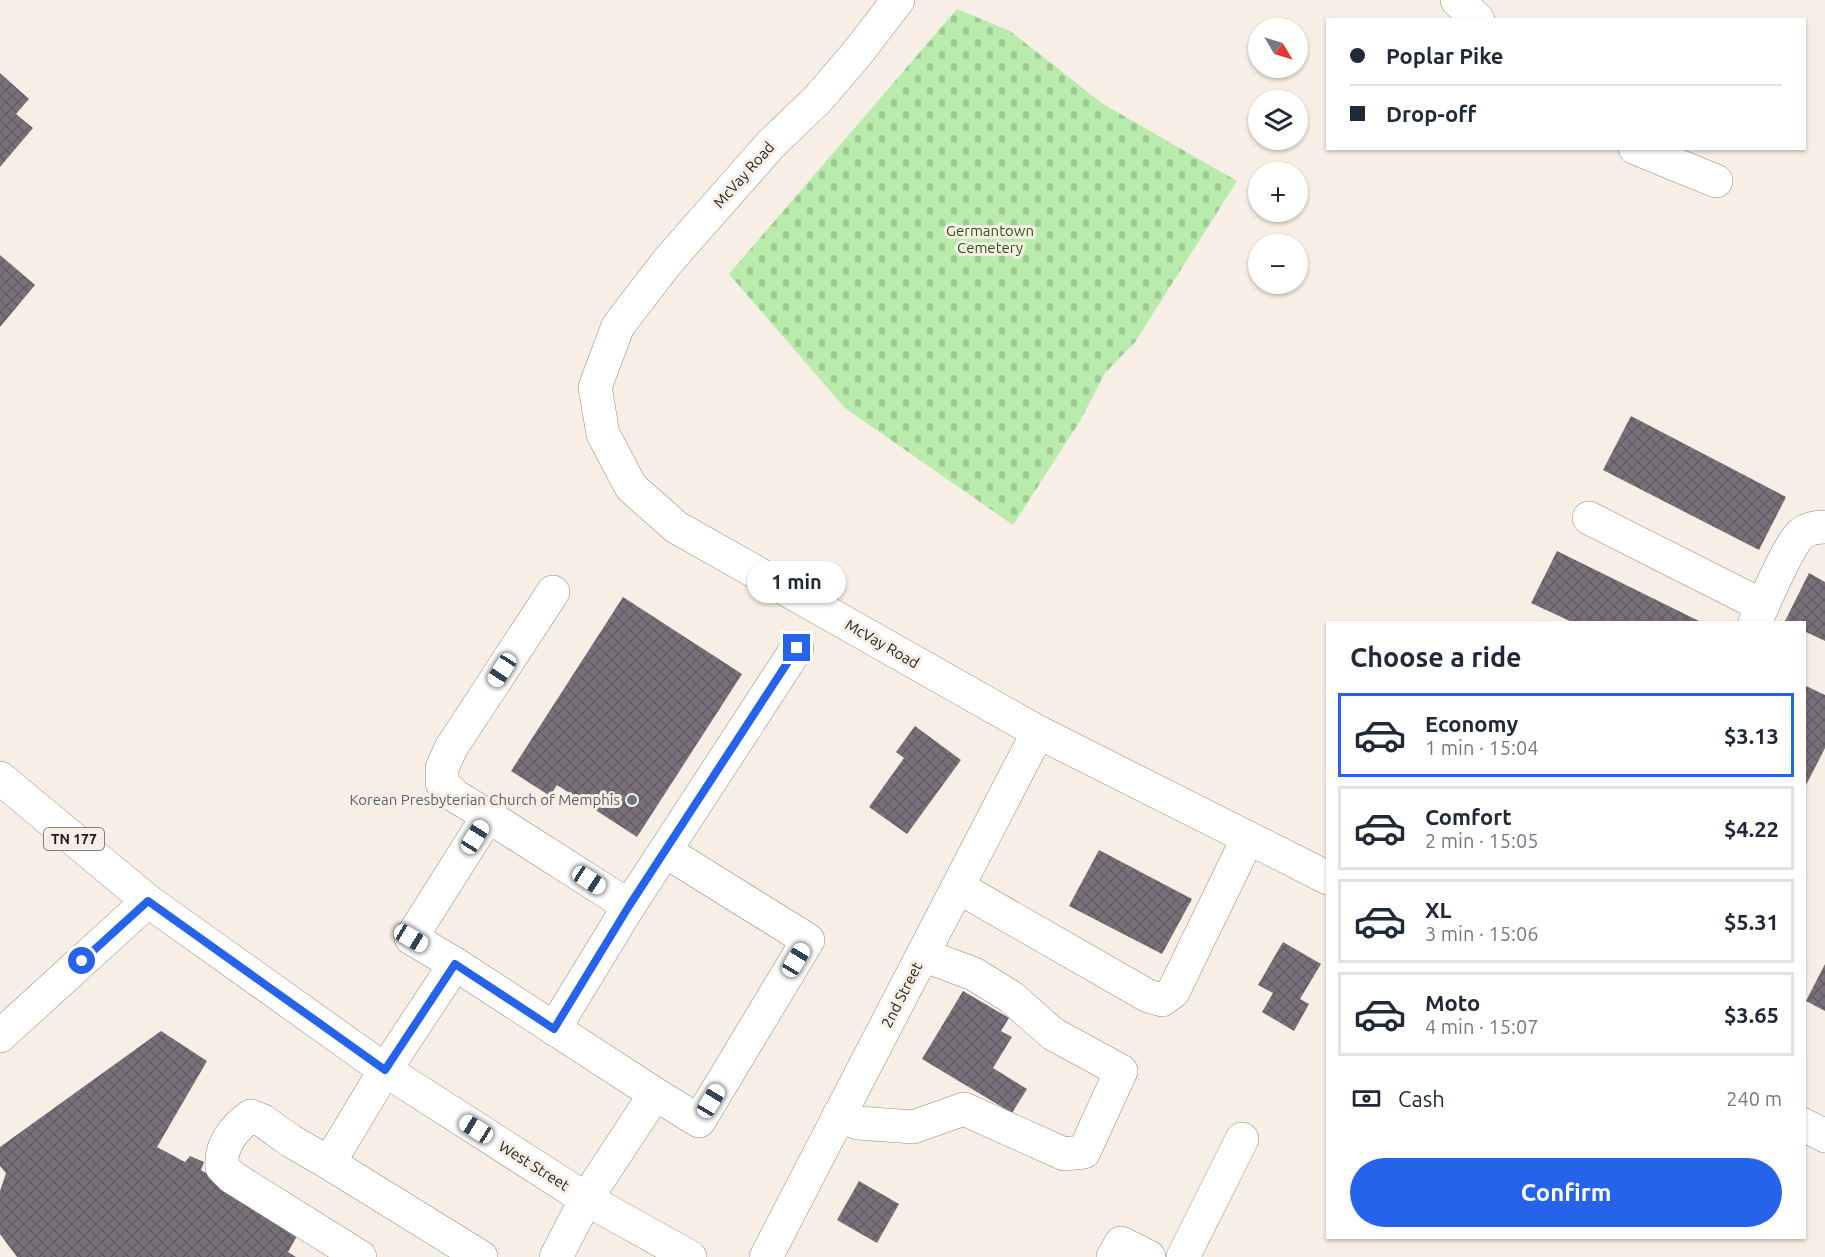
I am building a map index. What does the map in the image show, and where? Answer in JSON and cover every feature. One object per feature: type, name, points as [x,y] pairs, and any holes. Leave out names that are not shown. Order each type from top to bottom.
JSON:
[{"type":"street","name":"McVay Road","points":[[898,0],[818,99],[771,144],[668,261],[618,326],[594,387],[603,434],[631,488],[676,527],[1038,732],[1326,877]]},
{"type":"street","points":[[1457,0],[1476,18]]},
{"type":"street","points":[[1640,150],[1716,181]]},
{"type":"street","points":[[1589,518],[1759,614],[1791,547],[1801,534],[1814,527],[1825,527]]},
{"type":"street","points":[[552,592],[451,748],[442,768],[442,783],[455,796],[629,906]]},
{"type":"street","points":[[554,1029],[629,906],[797,648]]},
{"type":"street","name":"2nd Street","points":[[766,1257],[1038,732]]},
{"type":"street","name":"TN 177","points":[[0,778],[148,901]]},
{"type":"street","points":[[488,816],[411,938],[699,1121],[808,940],[665,851]]},
{"type":"street","points":[[958,887],[1148,996],[1162,1000],[1173,992],[1248,838]]},
{"type":"street","points":[[0,1036],[148,901]]},
{"type":"street","name":"West Street","points":[[148,901],[385,1070],[586,1199],[690,1257]]},
{"type":"street","points":[[839,1115],[858,1123],[913,1126],[964,1109],[1064,1154],[1084,1152],[1121,1071],[1053,1034],[1011,997],[974,974],[923,955]]},
{"type":"street","points":[[329,1163],[385,1070],[455,964]]},
{"type":"street","points":[[556,1257],[586,1199],[655,1094]]},
{"type":"street","points":[[360,1257],[232,1177],[222,1167],[221,1155],[231,1134],[239,1124],[251,1116],[263,1121],[291,1141],[481,1257]]},
{"type":"street","points":[[1806,1126],[1825,1136]]},
{"type":"street","points":[[1183,1257],[1242,1139]]},
{"type":"street","points":[[1113,1257],[1120,1243],[1149,1257]]},
{"type":"green space","name":"Germantown Cemetery","points":[[957,9],[1010,31],[1103,104],[1237,181],[1135,342],[1105,373],[1080,421],[1013,525],[845,408],[729,274]]},
{"type":"building","points":[[0,73],[29,99],[16,114],[33,128],[0,167]]},
{"type":"building","points":[[0,255],[35,285],[0,327]]},
{"type":"building","points":[[1631,416],[1786,497],[1759,550],[1603,470]]},
{"type":"building","points":[[1557,551],[1699,621],[1570,621],[1531,603]]},
{"type":"building","points":[[1809,573],[1825,582],[1825,641],[1806,632],[1806,621],[1785,621]]},
{"type":"building","points":[[623,597],[742,674],[637,837],[557,785],[550,796],[511,771]]},
{"type":"building","points":[[1806,686],[1825,695],[1825,748],[1806,785]]},
{"type":"building","points":[[915,726],[961,760],[907,834],[869,807],[904,758],[896,752]]},
{"type":"building","points":[[1099,850],[1192,899],[1162,954],[1069,906]]},
{"type":"building","points":[[1283,942],[1321,964],[1300,999],[1309,1004],[1294,1031],[1262,1012],[1273,993],[1258,985]]},
{"type":"building","points":[[1825,964],[1825,1011],[1806,1001]]},
{"type":"building","points":[[963,991],[1009,1018],[1001,1031],[1012,1037],[993,1068],[1027,1089],[1012,1113],[922,1059]]},
{"type":"building","points":[[161,1031],[207,1061],[157,1147],[185,1162],[190,1156],[204,1162],[201,1170],[301,1229],[288,1252],[296,1257],[17,1257],[0,1234],[0,1191],[6,1173],[0,1166],[0,1147]]},
{"type":"building","points":[[859,1181],[899,1204],[877,1243],[837,1220]]},
{"type":"place","name":"Korean Presbyterian Church of Memphis","points":[[632,800]]},
{"type":"route","points":[[82,961],[148,901],[385,1070],[455,964],[554,1029],[629,906],[797,648]]}]
